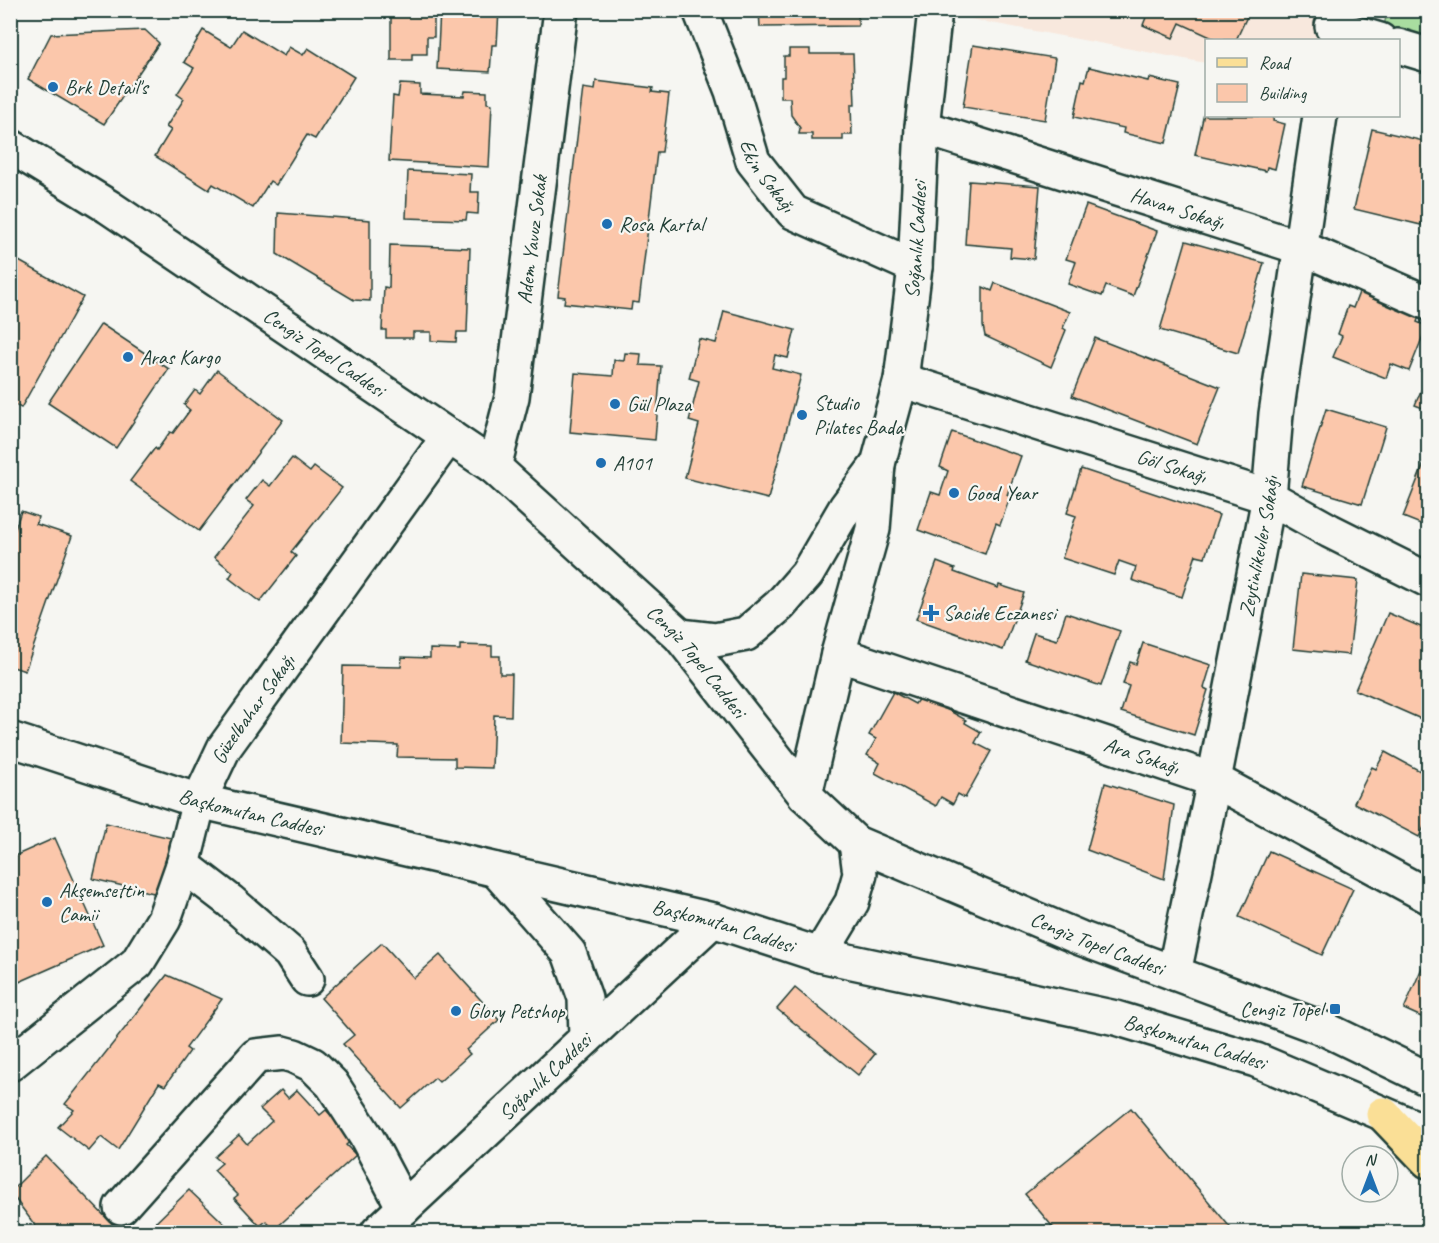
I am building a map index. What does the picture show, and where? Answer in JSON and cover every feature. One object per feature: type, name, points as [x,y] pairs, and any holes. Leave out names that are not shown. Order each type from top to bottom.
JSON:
[{"type":"main road","points":[[1383,1114],[1428,1161]]},
{"type":"street","name":"Adem Yavuz Sokak","points":[[494,467],[512,397],[561,10]]},
{"type":"street","name":"Ekin Sokağı","points":[[700,10],[732,91],[753,161],[793,212],[915,267]]},
{"type":"street","name":"Soğanlık Caddesi","points":[[805,795],[838,654],[873,529],[878,464],[901,380],[915,267],[922,127],[935,10]]},
{"type":"street","points":[[1332,26],[1377,39]]},
{"type":"street","points":[[1400,47],[1428,55]]},
{"type":"street","name":"Zeytinlikevler Sokağı","points":[[1174,973],[1269,497],[1276,414],[1320,117]]},
{"type":"street","name":"Havan Sokağı","points":[[922,127],[1302,248],[1428,303]]},
{"type":"street","name":"Cengiz Topel Caddesi","points":[[10,146],[109,207],[494,467],[680,636],[805,795],[856,843],[1080,938],[1327,1030],[1428,1079]]},
{"type":"street","name":"Göl Sokağı","points":[[901,380],[1269,497],[1330,531],[1428,580]]},
{"type":"street","name":"Güzelbahar Sokağı","points":[[10,1064],[137,963],[164,919],[183,866],[199,801],[224,747],[449,436]]},
{"type":"street","name":"Soğanlık Caddesi","points":[[680,636],[715,640],[746,634],[780,605],[807,574],[846,507],[878,464]]},
{"type":"street","name":"Ara Sokağı","points":[[838,654],[1214,780],[1428,896]]},
{"type":"street","name":"Başkomutan Caddesi","points":[[10,740],[199,801],[712,920],[820,956],[1116,1018],[1256,1060],[1428,1135]]},
{"type":"street","points":[[820,956],[852,902],[860,874],[856,843]]},
{"type":"street","points":[[183,866],[230,901],[290,953],[308,979]]},
{"type":"street","points":[[496,870],[569,953],[585,998],[586,1038]]},
{"type":"street","name":"Soğanlık Caddesi","points":[[378,1233],[712,920]]},
{"type":"street","points":[[121,1207],[256,1056],[283,1053],[313,1065],[332,1084],[367,1138],[404,1208]]},
{"type":"shaded area","points":[[949,10],[1321,11],[1317,39],[1205,39],[1205,63],[949,15]]},
{"type":"green space","points":[[1387,11],[1428,11],[1428,39],[1384,27]]},
{"type":"building","points":[[391,10],[434,10],[434,37],[427,37],[427,54],[412,54],[412,60],[391,60]]},
{"type":"building","points":[[440,10],[499,10],[497,45],[492,45],[490,72],[437,69]]},
{"type":"building","points":[[759,10],[858,10],[858,26],[760,27]]},
{"type":"building","points":[[1149,10],[1250,10],[1236,39],[1215,39],[1180,23],[1173,38],[1143,25]]},
{"type":"building","points":[[145,30],[159,43],[104,124],[28,79],[51,34]]},
{"type":"building","points":[[203,30],[231,47],[242,30],[284,56],[289,47],[303,55],[308,48],[354,77],[315,139],[307,135],[276,185],[270,181],[253,208],[213,184],[209,190],[155,156],[171,130],[166,127],[184,99],[177,94],[194,68],[184,62]]},
{"type":"building","points":[[973,45],[1055,58],[1045,120],[963,107]]},
{"type":"building","points":[[789,49],[810,49],[810,54],[853,54],[855,105],[851,105],[852,135],[843,135],[843,140],[812,140],[812,134],[799,134],[800,128],[791,115],[790,98],[781,98],[784,56],[789,56]]},
{"type":"building","points":[[1089,67],[1148,81],[1149,78],[1180,85],[1166,143],[1123,133],[1124,128],[1074,117],[1082,80],[1085,81]]},
{"type":"building","name":"Rosa Kartal","points":[[596,81],[653,88],[652,92],[669,94],[662,152],[657,152],[639,303],[632,302],[631,310],[564,303],[565,297],[558,296],[583,88],[595,90]]},
{"type":"building","points":[[400,84],[420,85],[420,94],[464,96],[465,91],[487,92],[487,103],[492,104],[489,167],[389,161],[393,96],[398,97]]},
{"type":"building","points":[[1205,109],[1205,117],[1274,117],[1273,121],[1285,124],[1275,169],[1267,167],[1266,171],[1195,155]]},
{"type":"building","points":[[1372,129],[1428,142],[1428,192],[1421,225],[1354,209]]},
{"type":"building","points":[[408,171],[471,174],[470,192],[479,192],[478,214],[467,213],[466,220],[406,218]]},
{"type":"building","points":[[969,181],[1040,186],[1034,259],[1010,257],[1011,248],[965,244]]},
{"type":"building","points":[[1086,205],[1157,231],[1133,296],[1106,286],[1102,296],[1068,284],[1076,262],[1066,259]]},
{"type":"building","points":[[278,213],[370,220],[370,301],[354,300],[277,254]]},
{"type":"building","points":[[1186,241],[1264,263],[1238,353],[1160,330]]},
{"type":"building","points":[[390,245],[470,248],[467,332],[457,332],[456,342],[431,341],[431,332],[413,332],[413,338],[386,338],[386,330],[382,330],[384,287],[389,288]]},
{"type":"building","points":[[10,256],[83,297],[21,408],[10,402]]},
{"type":"building","points":[[995,283],[1070,312],[1063,328],[1066,330],[1051,367],[985,336],[983,287],[992,291]]},
{"type":"building","points":[[1360,290],[1420,314],[1417,322],[1427,326],[1409,371],[1391,364],[1386,378],[1333,357],[1342,336],[1338,334],[1348,306],[1353,308]]},
{"type":"building","points":[[724,311],[795,330],[788,358],[775,355],[772,368],[801,375],[768,499],[685,478],[699,424],[689,421],[699,381],[689,378],[699,339],[716,343]]},
{"type":"building","points":[[101,324],[169,369],[116,448],[48,403]]},
{"type":"building","points":[[1095,338],[1220,387],[1197,444],[1072,396]]},
{"type":"building","points":[[1428,351],[1428,374],[1421,371]]},
{"type":"building","name":"Gül Plaza","points":[[625,353],[641,354],[640,365],[661,366],[655,440],[570,432],[575,373],[613,376],[614,360],[624,361]]},
{"type":"building","points":[[217,370],[283,420],[199,531],[130,481],[155,448],[157,450],[170,432],[173,433],[190,410],[184,405],[195,390],[200,394]]},
{"type":"building","points":[[1428,374],[1428,410],[1415,405]]},
{"type":"building","points":[[1326,409],[1386,427],[1362,504],[1302,486]]},
{"type":"building","points":[[952,432],[1021,456],[1007,495],[1010,497],[1000,525],[996,523],[985,554],[918,530],[931,492],[940,495],[948,471],[940,467]]},
{"type":"building","points":[[1428,453],[1428,527],[1403,517]]},
{"type":"building","points":[[292,458],[310,472],[314,467],[342,488],[291,552],[296,556],[260,602],[229,578],[233,572],[214,557],[254,506],[246,500],[262,480],[270,486]]},
{"type":"building","points":[[1081,469],[1219,515],[1205,557],[1196,555],[1182,597],[1132,580],[1136,567],[1119,561],[1114,575],[1062,558],[1076,516],[1067,513]]},
{"type":"building","points":[[21,511],[38,517],[36,524],[72,536],[25,671],[10,666],[10,538],[12,538]]},
{"type":"building","points":[[937,562],[955,569],[954,572],[998,588],[999,585],[1024,593],[1003,650],[916,619]]},
{"type":"building","points":[[1301,574],[1358,580],[1349,655],[1293,649]]},
{"type":"building","points":[[1066,613],[1120,631],[1101,686],[1025,660],[1034,633],[1057,640]]},
{"type":"building","points":[[1388,613],[1428,630],[1428,722],[1355,690]]},
{"type":"building","points":[[1143,643],[1211,665],[1204,688],[1208,690],[1194,735],[1121,712],[1129,686],[1123,684],[1130,662],[1136,664]]},
{"type":"building","points":[[460,645],[492,646],[492,656],[500,656],[500,674],[512,674],[511,716],[494,715],[492,768],[455,767],[455,758],[397,757],[398,745],[341,743],[343,666],[401,667],[402,657],[430,658],[430,649],[460,650]]},
{"type":"building","points":[[893,692],[915,704],[921,695],[966,720],[965,723],[981,732],[975,743],[991,751],[965,798],[958,794],[953,804],[941,797],[936,806],[875,773],[880,763],[867,755],[876,739],[869,735]]},
{"type":"building","points":[[1385,752],[1420,771],[1423,765],[1428,767],[1428,819],[1419,837],[1354,803],[1372,767],[1376,769]]},
{"type":"building","points":[[1105,783],[1174,805],[1164,879],[1087,850]]},
{"type":"building","points":[[106,823],[171,838],[158,894],[93,879]]},
{"type":"building","name":"Akşemsettin Camii","points":[[55,838],[103,945],[10,986],[10,858]]},
{"type":"building","points":[[1269,851],[1353,889],[1322,955],[1239,917]]},
{"type":"building","points":[[382,943],[414,978],[440,955],[499,1020],[466,1050],[470,1054],[439,1082],[435,1078],[401,1108],[343,1044],[354,1035],[321,998]]},
{"type":"building","points":[[1428,954],[1428,1020],[1404,1009]]},
{"type":"building","points":[[167,975],[222,999],[186,1048],[190,1051],[165,1086],[159,1083],[118,1150],[101,1137],[89,1151],[58,1127],[74,1110],[65,1104]]},
{"type":"building","points":[[795,988],[875,1054],[858,1075],[777,1009]]},
{"type":"building","points":[[281,1090],[288,1098],[297,1090],[320,1115],[326,1110],[353,1139],[346,1145],[356,1155],[274,1230],[266,1221],[260,1226],[234,1198],[238,1195],[214,1170],[222,1163],[215,1157],[239,1135],[247,1144],[272,1121],[260,1109]]},
{"type":"building","points":[[1131,1108],[1234,1232],[1057,1232],[1025,1194]]},
{"type":"building","points":[[46,1156],[120,1232],[40,1232],[10,1192]]},
{"type":"building","points":[[189,1190],[233,1232],[146,1232]]},
{"type":"place","name":"Brk Detail's","points":[[53,87]]},
{"type":"place","name":"Rosa Kartal","points":[[607,224]]},
{"type":"place","name":"Aras Kargo","points":[[128,357]]},
{"type":"place","name":"Gül Plaza","points":[[615,404]]},
{"type":"place","name":"Studio Pilates Bada","points":[[802,415]]},
{"type":"place","name":"A101","points":[[601,463]]},
{"type":"place","name":"Good Year","points":[[954,493]]},
{"type":"place","name":"Sacide Eczanesi","points":[[931,613]]},
{"type":"place","name":"Akşemsettin Camii","points":[[47,902]]},
{"type":"place","name":"Cengiz Topel","points":[[1335,1009]]},
{"type":"place","name":"Glory Petshop","points":[[456,1011]]}]
